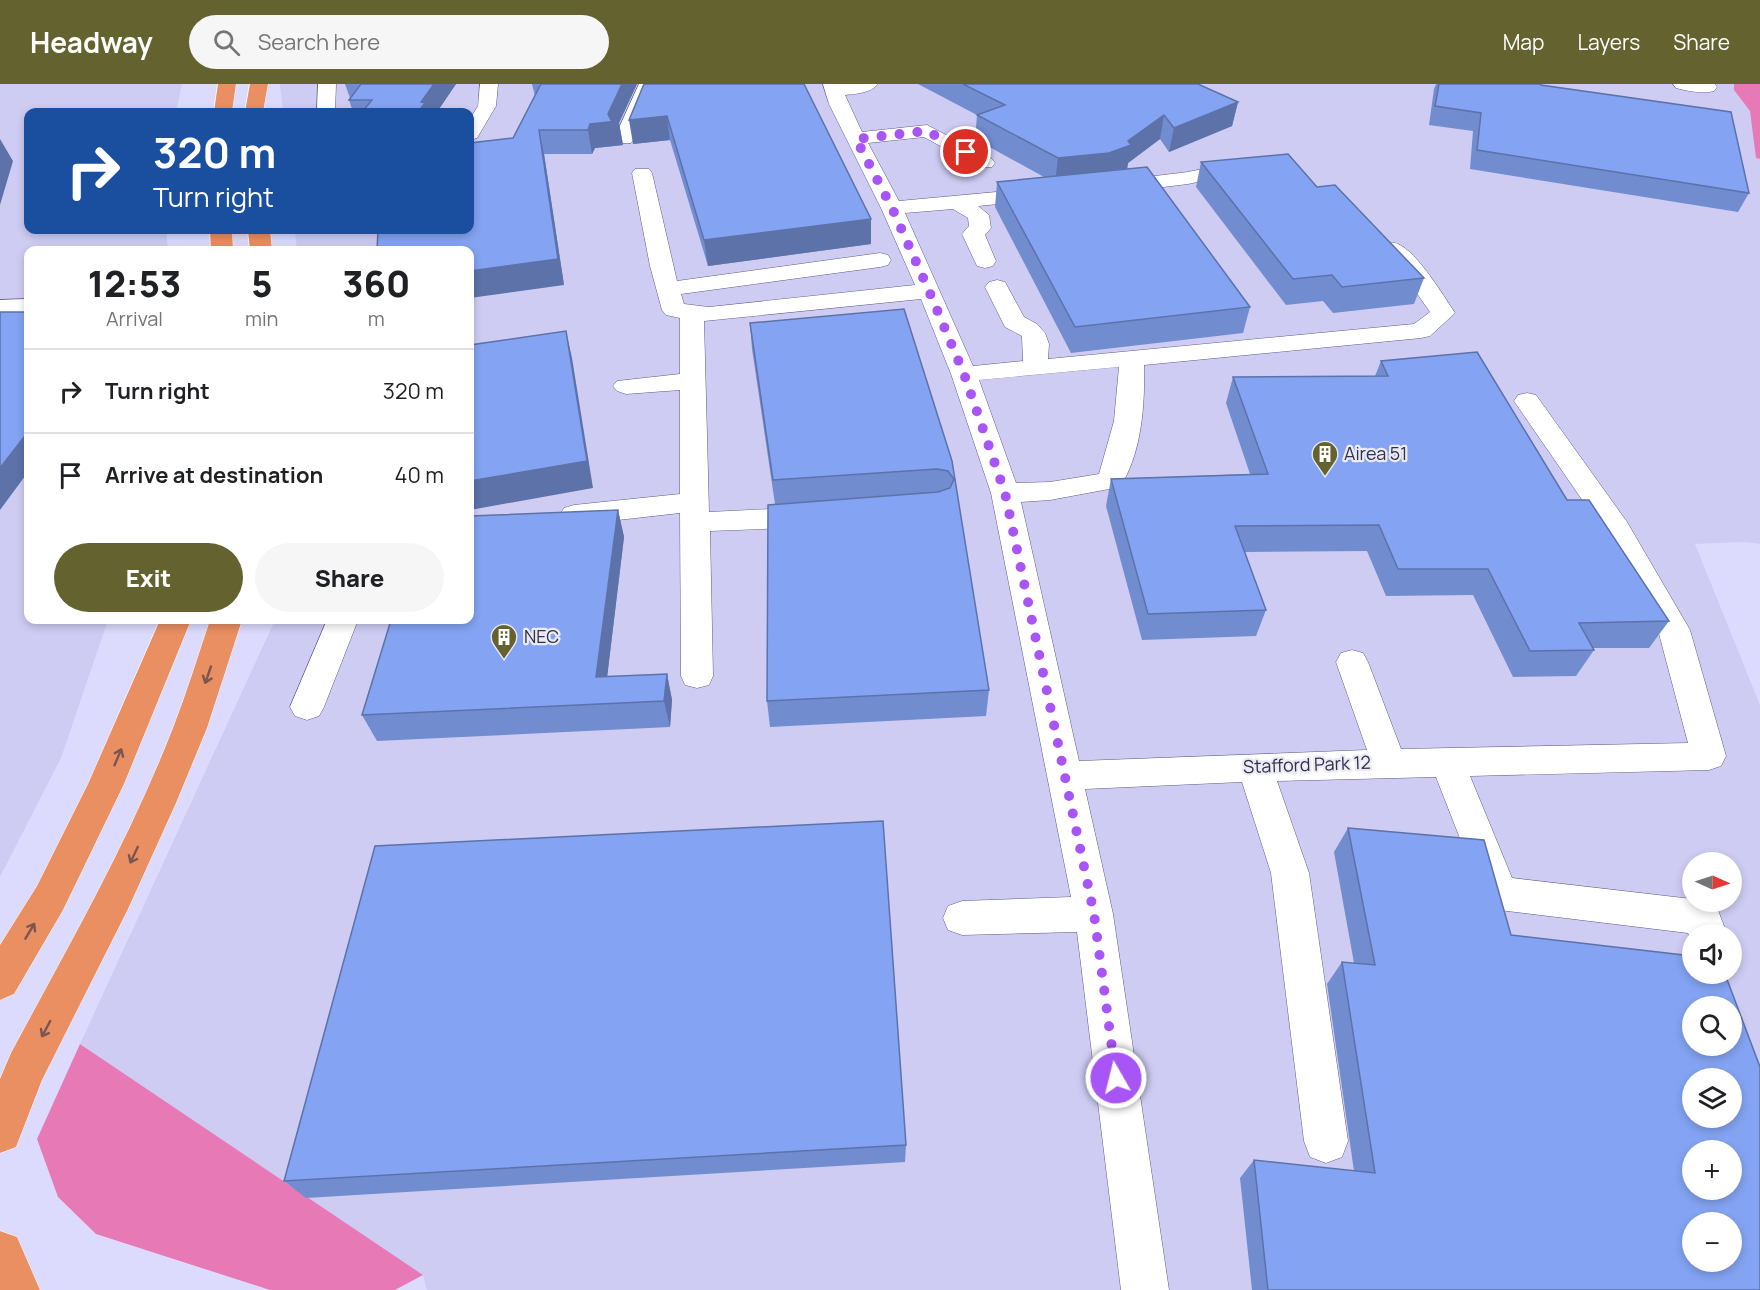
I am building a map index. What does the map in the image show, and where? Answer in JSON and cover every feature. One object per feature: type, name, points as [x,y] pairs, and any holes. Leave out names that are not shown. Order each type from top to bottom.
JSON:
[{"type":"highway","points":[[224,108],[227,84]]},
{"type":"highway","points":[[255,108],[259,84]]},
{"type":"highway","points":[[0,981],[50,898],[106,784],[173,624]]},
{"type":"highway","points":[[0,1131],[26,1068],[115,897],[158,803],[190,728],[225,624]]},
{"type":"highway","points":[[0,1254],[16,1290]]},
{"type":"street","points":[[326,108],[327,84]]},
{"type":"street","points":[[474,127],[487,106],[489,84]]},
{"type":"street","points":[[624,139],[648,84]]},
{"type":"street","points":[[869,84],[854,89],[832,87],[892,208],[929,291],[964,374],[1005,493],[1094,914],[1145,1290]]},
{"type":"street","points":[[1682,84],[1708,87]]},
{"type":"street","points":[[856,139],[927,131],[986,163]]},
{"type":"street","points":[[1091,189],[1188,178],[1224,169],[1267,164]]},
{"type":"street","points":[[642,173],[674,310],[708,314],[929,291]]},
{"type":"street","points":[[892,208],[1058,193]]},
{"type":"street","points":[[957,202],[972,209],[978,215],[980,228],[972,234],[985,261]]},
{"type":"street","points":[[964,374],[1421,332],[1443,313],[1408,264],[1374,231]]},
{"type":"street","points":[[668,289],[880,260]]},
{"type":"street","points":[[997,287],[1014,322],[1027,326],[1035,336],[1037,347],[1035,366]]},
{"type":"street","points":[[0,307],[24,306]]},
{"type":"street","points":[[692,312],[697,676]]},
{"type":"street","points":[[1005,493],[1050,491],[1110,481],[1122,454],[1132,390],[1131,359]]},
{"type":"street","points":[[626,386],[693,381]]},
{"type":"street","name":"Stafford Park 12","points":[[1066,776],[1254,766],[1708,756],[1674,630],[1617,529],[1527,401]]},
{"type":"street","points":[[552,517],[695,512],[841,514]]},
{"type":"street","points":[[307,706],[340,624]]},
{"type":"street","points":[[1352,663],[1389,763]]},
{"type":"street","points":[[1447,761],[1499,893],[1702,916],[1705,924]]},
{"type":"street","points":[[1254,766],[1290,873],[1326,1141]]},
{"type":"street","points":[[962,918],[1094,914]]},
{"type":"shaded area","points":[[0,84],[182,84],[177,108],[24,108],[24,234],[166,234],[168,246],[24,246],[24,624],[107,624],[61,758],[0,877]]},
{"type":"shaded area","points":[[280,84],[1760,84],[1760,544],[1745,542],[1695,544],[1760,705],[1760,1290],[427,1290],[423,1275],[80,1044],[273,624],[474,624],[474,246],[297,246],[295,234],[474,234],[474,108],[283,108]]},
{"type":"shaded area","points":[[1734,84],[1760,84],[1760,159],[1756,158],[1750,111],[1734,90]]},
{"type":"shaded area","points":[[80,1044],[423,1275],[395,1290],[270,1290],[96,1234],[58,1197],[37,1139]]},
{"type":"building","points":[[361,84],[434,84],[421,102],[425,103],[421,108],[365,108],[372,100],[349,100]]},
{"type":"building","points":[[541,84],[622,84],[608,114],[611,120],[619,121],[590,124],[588,130],[539,130],[558,259],[474,270],[474,246],[377,246],[378,234],[474,234],[474,143],[513,138]]},
{"type":"building","points":[[644,84],[804,84],[871,219],[704,240],[667,116],[629,120]]},
{"type":"building","points":[[963,84],[1198,84],[1238,102],[1174,128],[1164,115],[1128,141],[1131,145],[1109,153],[1058,158],[977,115],[1005,105]]},
{"type":"building","points":[[1439,84],[1541,84],[1731,112],[1749,193],[1477,150],[1481,113],[1435,106]]},
{"type":"building","points":[[1288,154],[1317,187],[1335,185],[1424,278],[1342,287],[1332,275],[1293,279],[1201,162]]},
{"type":"building","points":[[1147,167],[1250,307],[1075,327],[997,182]]},
{"type":"building","points":[[904,309],[952,461],[989,690],[767,701],[768,505],[938,492],[950,488],[954,479],[948,471],[937,469],[773,480],[750,323]]},
{"type":"building","points":[[0,312],[24,312],[24,437],[0,468]]},
{"type":"building","points":[[566,331],[587,461],[474,480],[474,344]]},
{"type":"building","points":[[1477,352],[1567,500],[1589,500],[1669,621],[1579,623],[1594,650],[1530,651],[1488,569],[1398,569],[1379,525],[1235,526],[1266,610],[1148,614],[1111,479],[1268,474],[1233,377],[1388,376],[1381,361]]},
{"type":"building","name":"NEC","points":[[618,510],[596,677],[667,674],[664,701],[362,715],[390,624],[474,624],[474,516]]},
{"type":"building","points":[[883,821],[906,1145],[284,1181],[375,846]]},
{"type":"building","points":[[1348,828],[1484,840],[1511,935],[1682,955],[1682,984],[1729,984],[1733,996],[1682,996],[1682,1056],[1742,1056],[1742,1019],[1760,1067],[1760,1290],[1268,1290],[1254,1160],[1375,1173],[1342,962],[1375,965]]},
{"type":"place","name":"Airea 51","points":[[1325,477]]},
{"type":"place","name":"NEC","points":[[504,660]]},
{"type":"route","points":[[966,152],[927,131],[856,139],[892,208],[964,374],[1005,493],[1094,914],[1116,1078]]}]
